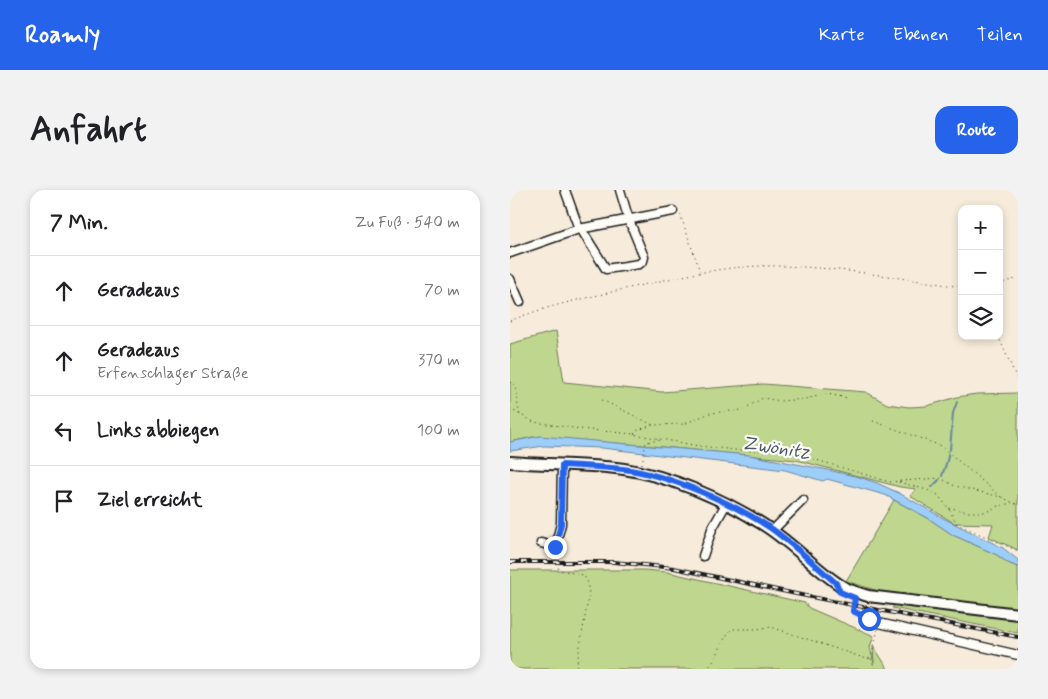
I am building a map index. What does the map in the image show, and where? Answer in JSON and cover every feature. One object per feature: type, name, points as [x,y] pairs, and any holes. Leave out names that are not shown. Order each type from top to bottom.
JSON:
[{"type":"main road","points":[[510,462],[624,469],[641,472],[726,504],[773,530],[836,583],[858,593],[868,596],[1018,614]]},
{"type":"street","points":[[565,190],[580,229],[606,269],[639,264],[643,261],[644,257],[629,220],[620,190]]},
{"type":"street","points":[[510,253],[580,229],[673,211]]},
{"type":"street","points":[[510,279],[520,302]]},
{"type":"street","points":[[541,543],[555,547],[560,531],[562,465]]},
{"type":"street","points":[[773,530],[803,500]]},
{"type":"street","points":[[702,556],[712,529],[726,504]]},
{"type":"street","points":[[869,619],[879,624],[1018,655]]},
{"type":"path","points":[[673,211],[679,212],[700,272]]},
{"type":"path","points":[[510,321],[542,309],[700,272],[761,266],[836,270],[958,286]]},
{"type":"path","points":[[1003,283],[1018,278]]},
{"type":"path","points":[[1000,340],[1018,381]]},
{"type":"path","points":[[510,382],[516,386],[520,415]]},
{"type":"path","points":[[633,434],[638,430],[654,425],[684,424],[710,414],[742,410],[763,398],[797,400],[827,394],[848,398]]},
{"type":"path","points":[[602,400],[654,425]]},
{"type":"path","points":[[510,408],[534,422],[633,434],[699,446],[745,451],[786,451],[890,482],[940,478],[955,486],[1001,497],[1018,505]]},
{"type":"path","points":[[873,421],[941,446],[1001,497]]},
{"type":"path","points":[[641,472],[646,442],[665,439]]},
{"type":"path","points":[[898,482],[928,490],[938,495],[949,509],[957,524],[1018,551]]},
{"type":"path","points":[[949,509],[986,512],[1012,502]]},
{"type":"path","points":[[556,559],[559,570],[583,575],[587,580],[589,594],[576,669]]},
{"type":"path","points":[[855,598],[853,611],[869,619]]},
{"type":"path","points":[[875,669],[871,658],[879,624]]},
{"type":"path","points":[[706,669],[711,665],[725,636],[732,629],[771,627],[867,659],[871,658]]},
{"type":"green space","points":[[556,331],[564,382],[662,392],[763,384],[866,392],[887,404],[909,407],[927,406],[957,397],[976,394],[1018,393],[1018,550],[989,537],[993,524],[954,523],[910,496],[916,489],[900,487],[796,460],[642,445],[533,437],[510,442],[510,344]]},
{"type":"green space","points":[[894,500],[928,518],[953,535],[1018,567],[1018,633],[892,608],[896,603],[894,596],[846,581]]},
{"type":"green space","points":[[510,570],[644,570],[667,572],[805,603],[809,608],[874,636],[870,647],[874,663],[873,645],[888,669],[510,669]]},
{"type":"water","points":[[540,436],[749,455],[859,477],[899,493],[943,518],[1003,548],[1018,560],[1018,567],[953,535],[928,518],[885,495],[827,479],[823,481],[785,470],[602,448],[544,446],[510,451],[510,442]]},
{"type":"waterway","points":[[950,450],[953,413],[957,402]]},
{"type":"waterway","points":[[942,476],[948,454]]},
{"type":"waterway","points":[[932,487],[939,480]]},
{"type":"railway","points":[[510,562],[614,562],[674,568],[1018,637]]},
{"type":"route","points":[[555,547],[561,524],[562,465],[641,472],[701,493],[726,504],[773,530],[836,583],[840,592],[855,598],[853,611],[869,619]]},
{"type":"water label","name":"Zwönitz","points":[[776,448]]}]
